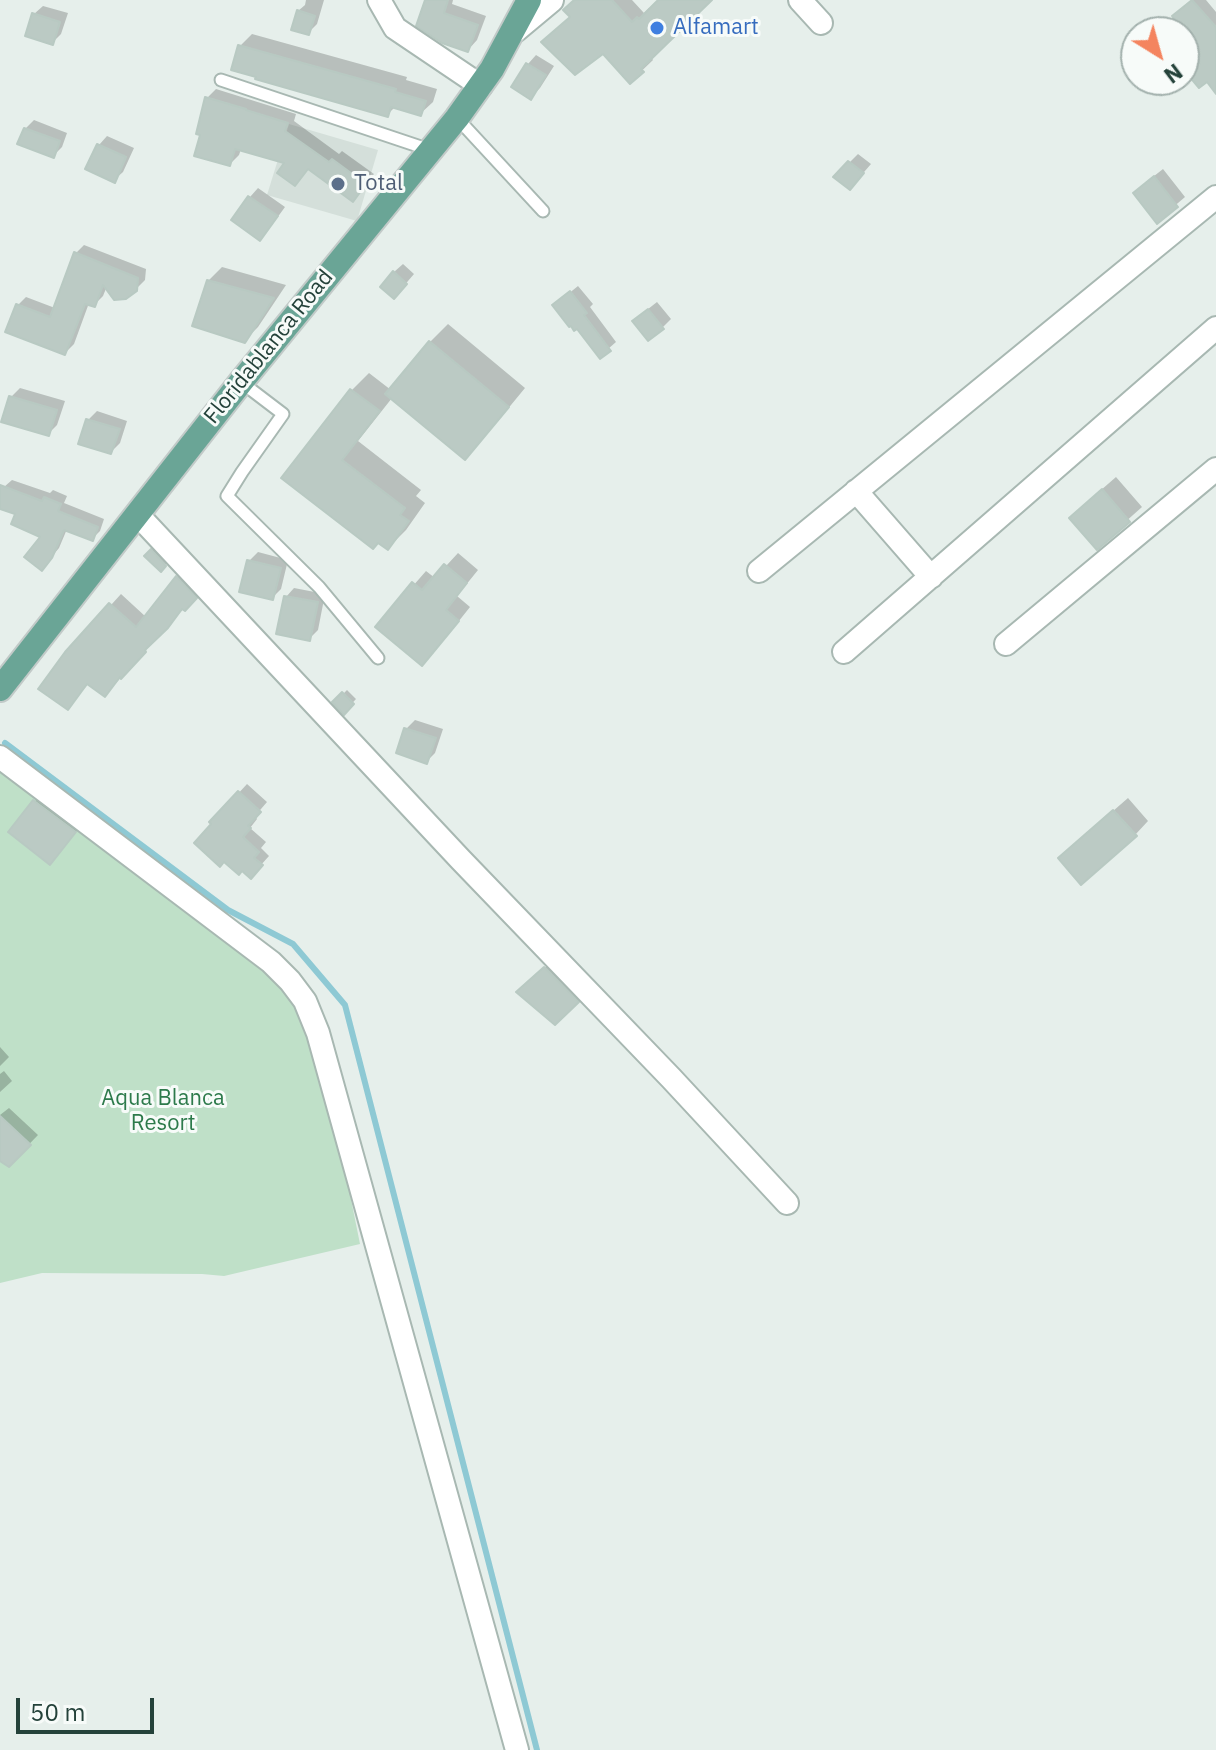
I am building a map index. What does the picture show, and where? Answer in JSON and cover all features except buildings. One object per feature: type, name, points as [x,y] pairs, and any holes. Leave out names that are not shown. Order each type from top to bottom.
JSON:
[{"type":"main road","name":"Floridablanca Road","points":[[0,689],[241,382],[457,118],[481,86],[529,0]]},
{"type":"street","points":[[379,0],[395,28],[481,86]]},
{"type":"street","points":[[515,30],[551,0]]},
{"type":"street","points":[[800,0],[821,23]]},
{"type":"street","points":[[759,571],[1216,197]]},
{"type":"street","points":[[844,652],[1216,328]]},
{"type":"street","points":[[1006,644],[1216,469]]},
{"type":"street","points":[[856,491],[931,577]]},
{"type":"street","points":[[137,514],[787,1203]]},
{"type":"street","points":[[0,757],[271,962],[305,1001],[318,1033],[517,1750]]},
{"type":"lane","points":[[221,80],[431,150]]},
{"type":"lane","points":[[457,118],[543,211]]},
{"type":"lane","points":[[241,382],[283,414],[227,496],[319,587],[378,658]]},
{"type":"shaded area","points":[[289,124],[378,150],[357,221],[267,195]]},
{"type":"green space","name":"Aqua Blanca Resort","points":[[0,764],[255,963],[289,997],[306,1028],[331,1100],[360,1244],[224,1276],[42,1273],[0,1283]]},
{"type":"waterway","points":[[5,743],[228,910],[293,944],[345,1005],[537,1750]]},
{"type":"place","name":"Alfamart","points":[[657,28]]},
{"type":"place","name":"Total","points":[[338,184]]}]
